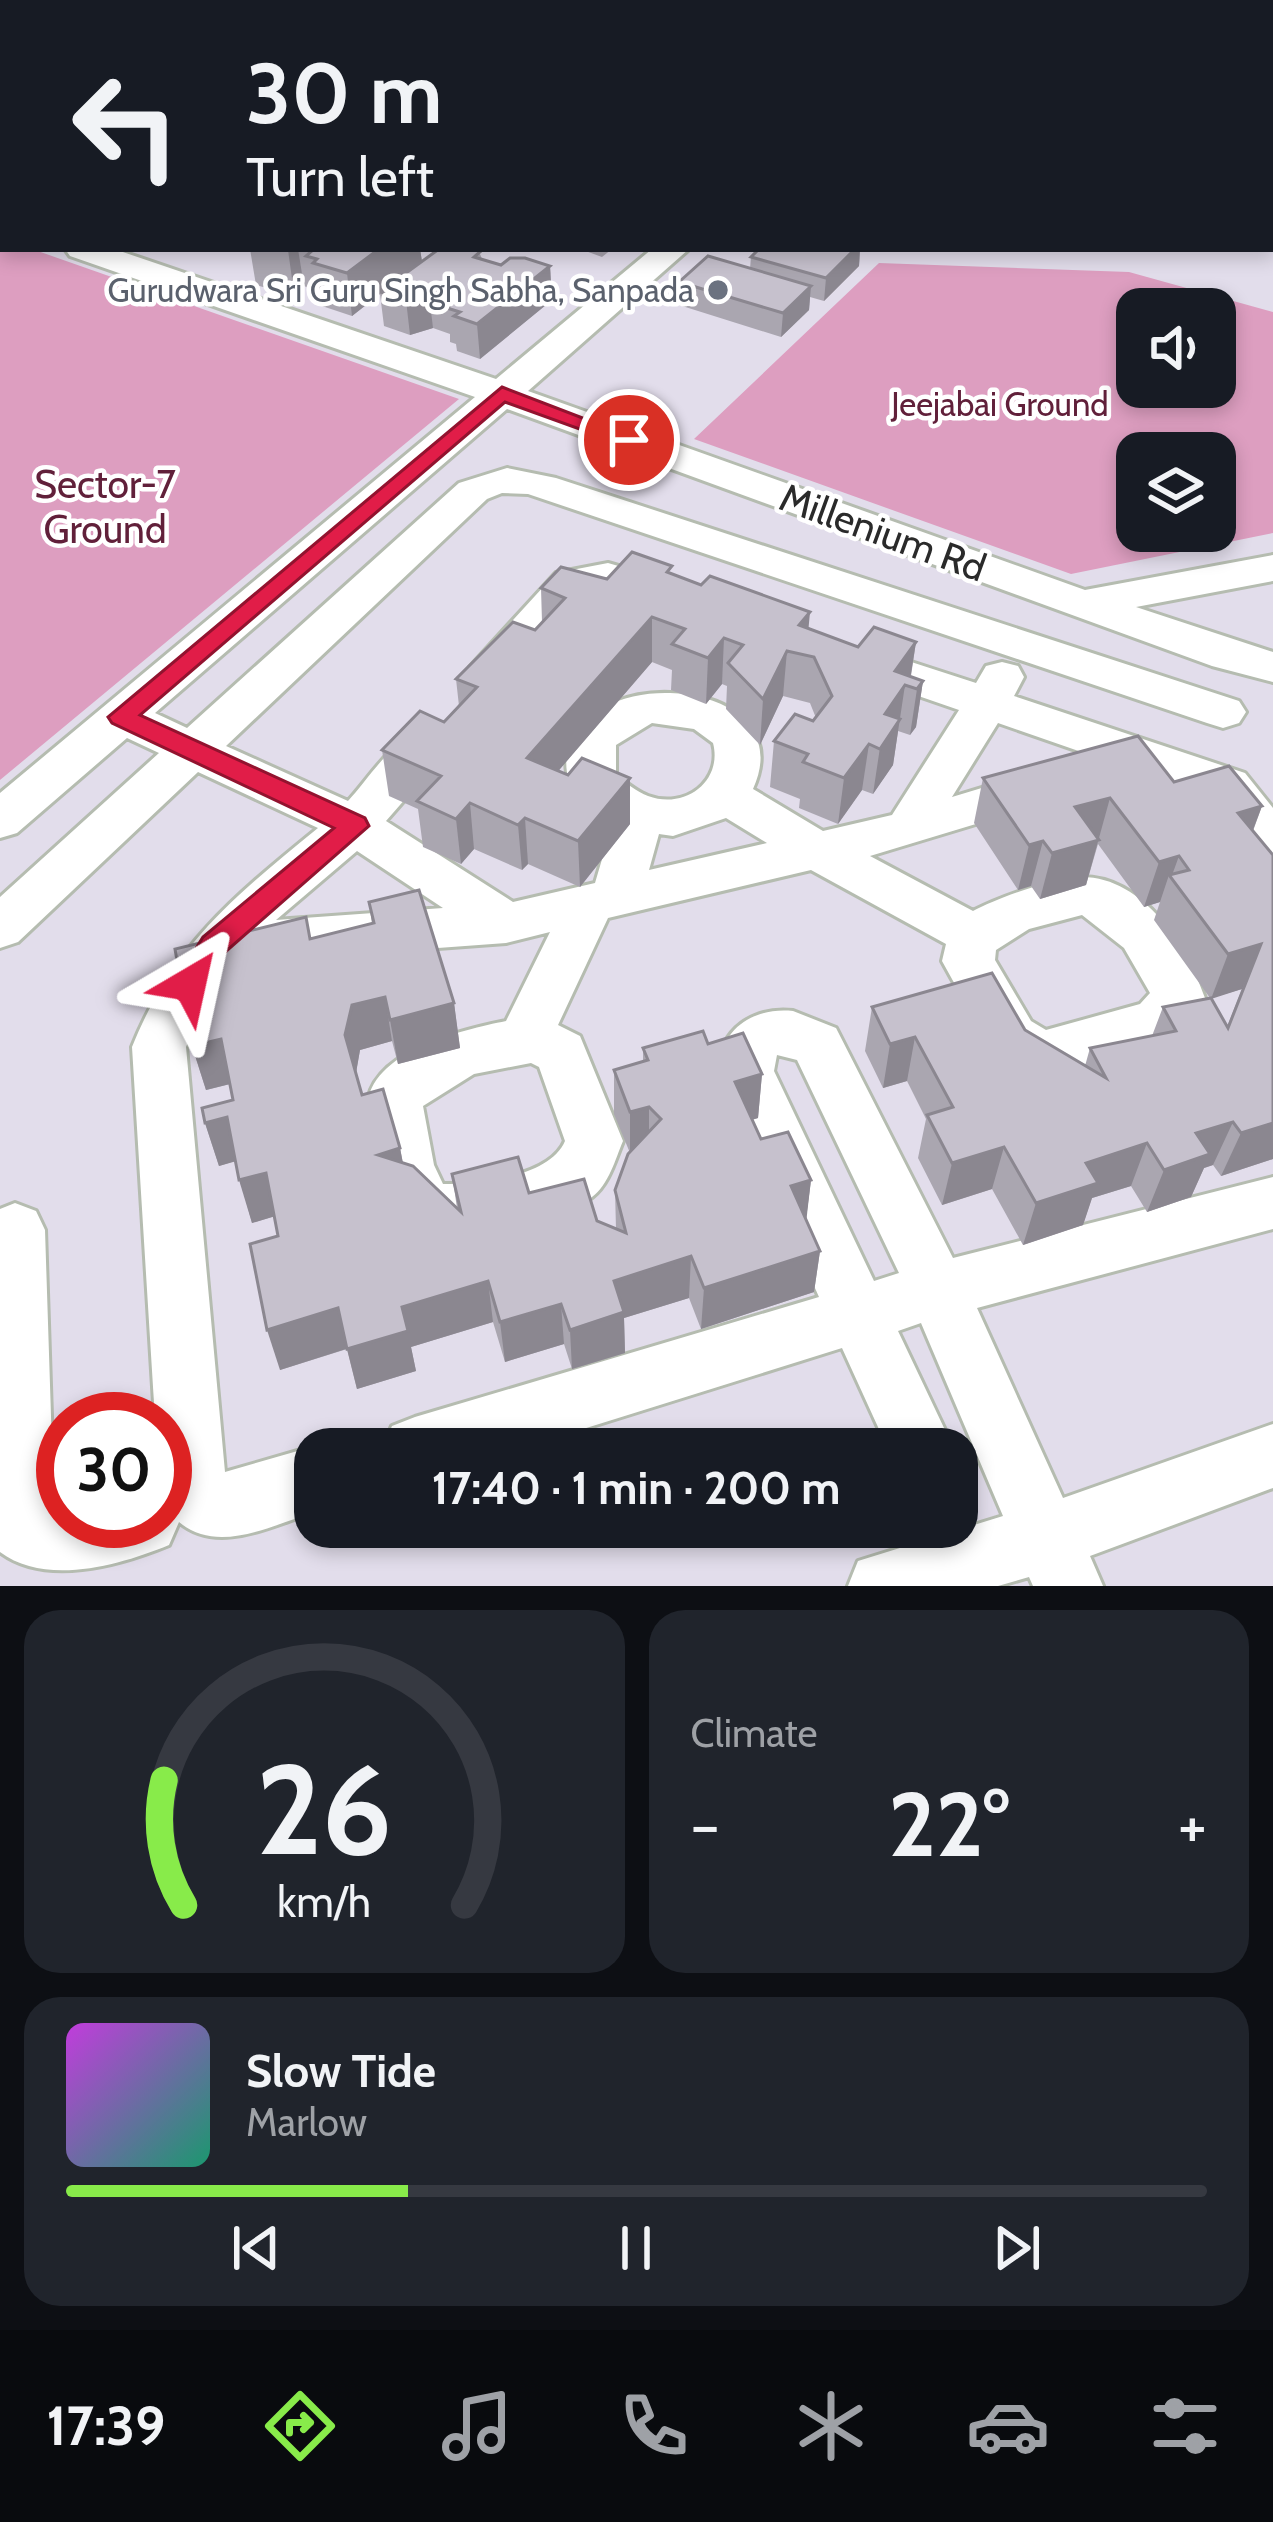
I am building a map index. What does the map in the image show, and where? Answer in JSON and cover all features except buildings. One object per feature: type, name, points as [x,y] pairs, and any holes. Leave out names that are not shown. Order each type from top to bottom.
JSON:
[{"type":"street","name":"Millenium Rd","points":[[91,252],[502,394],[1228,656],[1273,667]]},
{"type":"street","points":[[0,820],[668,252]]},
{"type":"street","points":[[0,928],[473,491],[492,481],[517,479],[542,486],[1223,712]]},
{"type":"street","points":[[908,829],[1021,646],[1067,598],[1273,568]]},
{"type":"street","points":[[183,1392],[158,1047],[166,1023],[214,945],[355,826],[571,582],[610,575],[699,605]]},
{"type":"street","points":[[832,650],[1228,785],[1273,843]]},
{"type":"street","points":[[653,707],[704,713],[725,725],[744,760],[740,779],[727,796],[679,816],[640,813],[608,799],[594,784],[589,751],[610,721],[653,707]]},
{"type":"street","points":[[122,717],[355,826],[506,923]]},
{"type":"street","points":[[214,945],[506,923],[908,829],[1140,755]]},
{"type":"street","points":[[727,796],[815,850],[974,935]]},
{"type":"street","points":[[524,1040],[603,900],[640,813]]},
{"type":"street","points":[[912,1428],[746,1071],[744,1056],[752,1043],[770,1032],[787,1030],[817,1044],[938,1290],[1058,1562]]},
{"type":"street","points":[[486,1428],[938,1290],[1273,1203]]},
{"type":"street","points":[[15,1230],[20,1525],[36,1542]]},
{"type":"street","points":[[884,1586],[970,1558],[1058,1562],[1273,1456]]},
{"type":"street","points":[[192,1510],[225,1506],[294,1485]]},
{"type":"green space","name":"Sector-7 Ground","points":[[0,252],[41,252],[459,399],[0,780]]},
{"type":"green space","name":"Jeejabai Ground","points":[[879,263],[1129,272],[1187,288],[1116,288],[1116,408],[1236,408],[1236,302],[1273,312],[1273,533],[1236,541],[1236,432],[1116,432],[1116,552],[1179,552],[1071,574],[694,439]]},
{"type":"place","name":"Gurudwara Sri Guru Singh Sabha, Sanpada","points":[[718,290]]},
{"type":"route","points":[[190,984],[214,945],[355,826],[122,717],[502,394],[629,440]]}]
